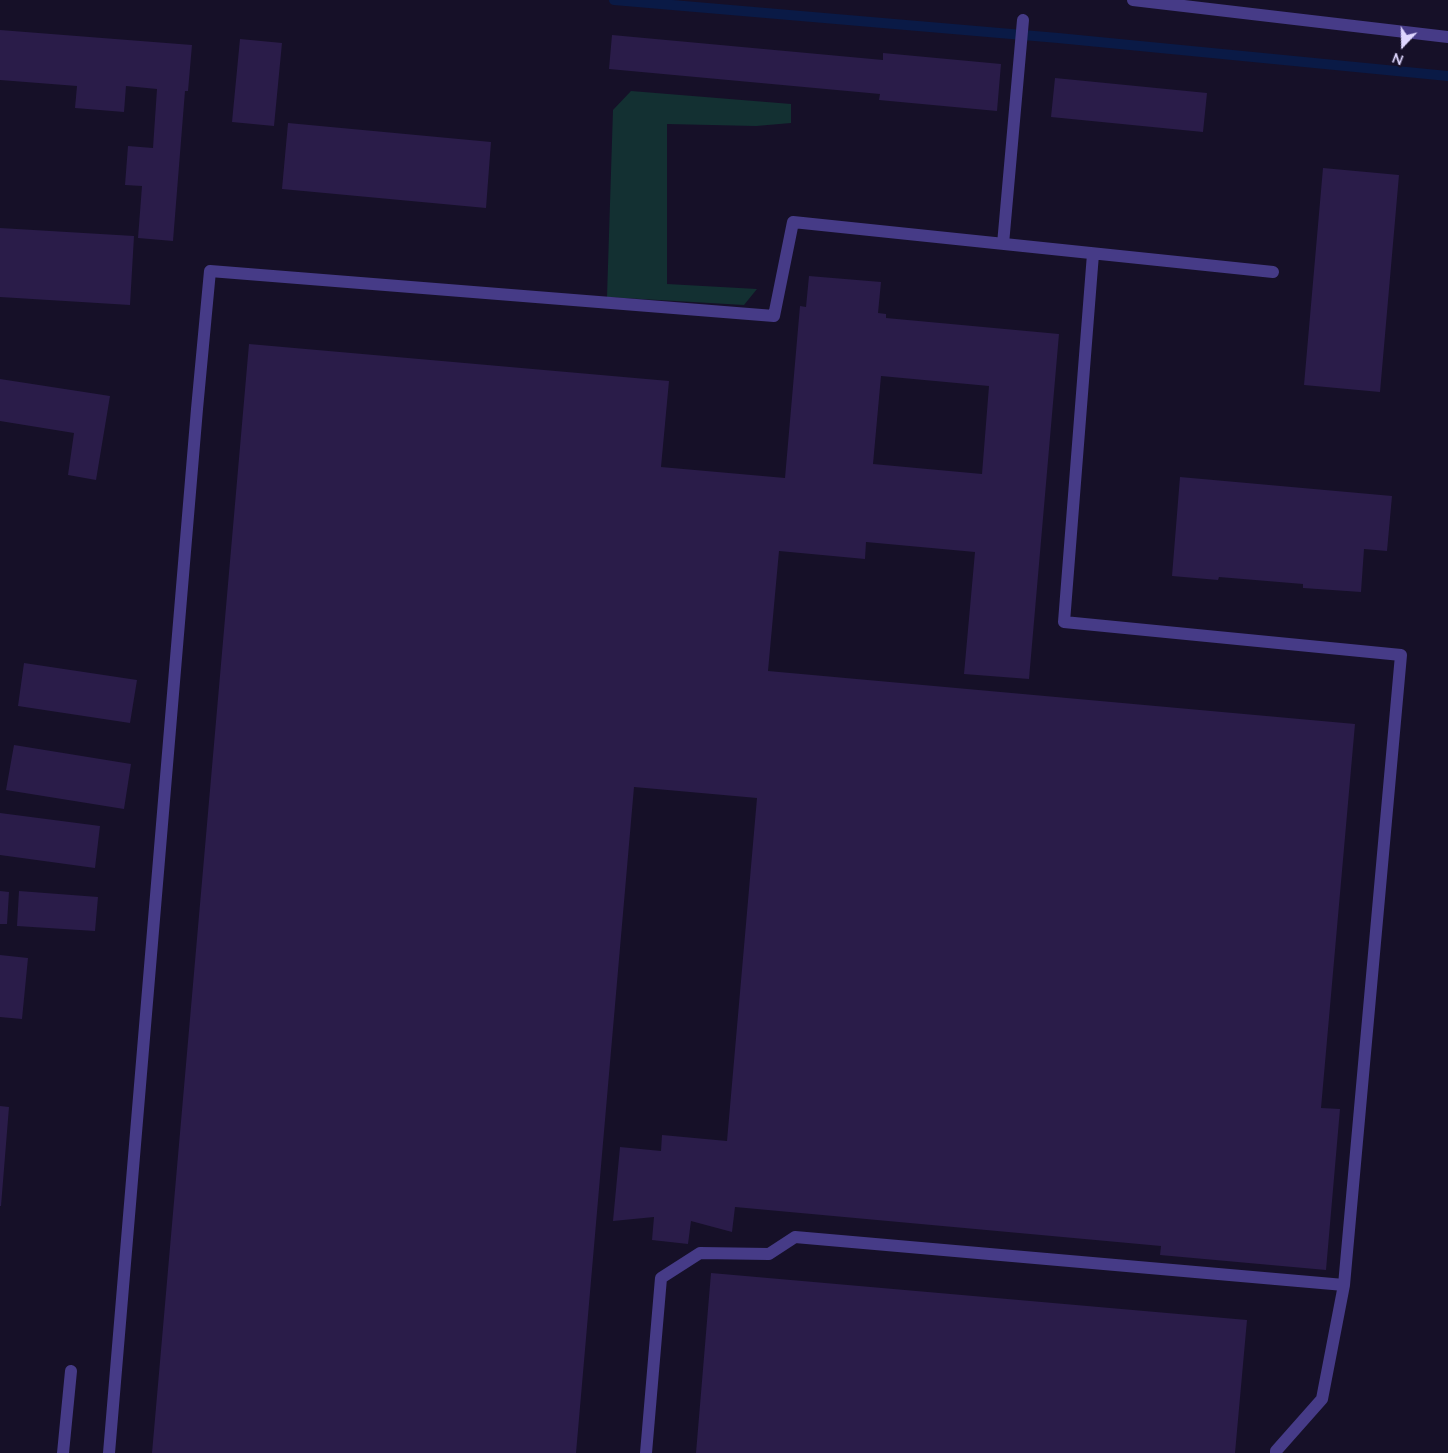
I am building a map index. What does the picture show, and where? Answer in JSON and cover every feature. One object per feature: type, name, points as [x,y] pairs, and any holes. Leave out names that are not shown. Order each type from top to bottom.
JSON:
[{"type":"street","points":[[1133,0],[1448,37]]},
{"type":"street","points":[[1003,244],[1022,20]]},
{"type":"street","points":[[109,1453],[210,271],[774,316],[794,222],[1273,272]]},
{"type":"street","points":[[1093,254],[1064,622],[1401,655],[1344,1285],[1322,1399],[1276,1453]]},
{"type":"street","points":[[646,1453],[662,1278],[700,1253],[769,1254],[795,1237],[1344,1285]]},
{"type":"street","points":[[63,1453],[71,1371]]},
{"type":"green space","points":[[631,91],[791,104],[791,123],[756,126],[667,124],[667,284],[757,289],[744,305],[607,297],[613,110]]},
{"type":"building","points":[[0,30],[192,45],[188,91],[185,91],[173,241],[138,238],[142,186],[125,185],[128,146],[153,148],[157,89],[126,86],[124,112],[75,108],[77,86],[0,80]]},
{"type":"building","points":[[612,35],[883,60],[883,53],[1001,64],[997,111],[879,100],[880,94],[609,69]]},
{"type":"building","points":[[240,39],[282,43],[274,126],[232,122]]},
{"type":"building","points":[[1055,78],[1207,93],[1203,132],[1051,117]]},
{"type":"building","points":[[288,123],[491,142],[486,208],[282,189]]},
{"type":"building","points":[[1323,168],[1399,175],[1380,392],[1304,385]]},
{"type":"building","points":[[0,228],[134,236],[130,305],[0,297]]},
{"type":"building","points":[[809,276],[881,282],[878,313],[886,314],[886,318],[1059,334],[1029,679],[964,674],[975,552],[866,542],[865,559],[779,551],[768,671],[1355,724],[1321,1108],[1340,1109],[1326,1270],[1160,1255],[1161,1246],[735,1207],[732,1232],[691,1221],[688,1244],[652,1240],[654,1217],[613,1221],[620,1147],[661,1151],[662,1135],[727,1141],[757,798],[634,787],[576,1453],[152,1453],[249,344],[669,381],[661,467],[785,478],[800,306],[806,307]],"holes":[[[881,376],[989,386],[982,474],[873,464]]]},
{"type":"building","points":[[0,379],[110,396],[96,480],[68,475],[74,433],[0,421]]},
{"type":"building","points":[[1180,477],[1392,496],[1387,551],[1364,549],[1361,592],[1303,588],[1303,584],[1219,577],[1218,580],[1172,576]]},
{"type":"building","points":[[24,663],[137,680],[130,723],[18,706]]},
{"type":"building","points":[[14,745],[131,764],[124,809],[6,790]]},
{"type":"building","points":[[0,813],[100,826],[95,868],[0,855]]},
{"type":"building","points":[[0,891],[9,892],[7,924],[0,924]]},
{"type":"building","points":[[19,891],[98,897],[95,931],[17,926]]},
{"type":"building","points":[[0,955],[28,958],[22,1019],[0,1017]]},
{"type":"building","points":[[0,1106],[9,1107],[1,1206],[0,1206]]},
{"type":"building","points":[[711,1273],[1247,1320],[1235,1453],[696,1453]]},
{"type":"waterway","points":[[614,0],[1058,38],[1448,76]]}]
